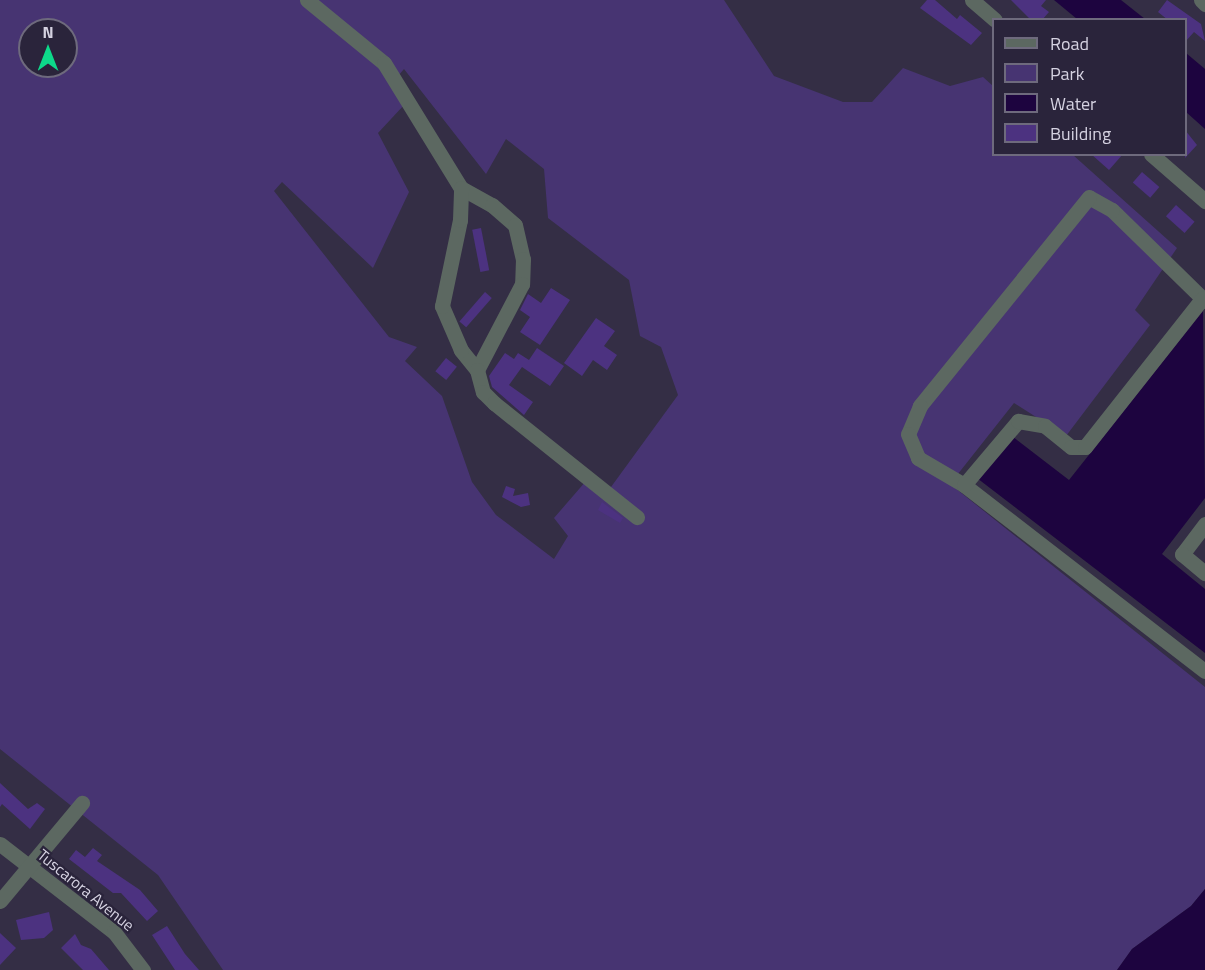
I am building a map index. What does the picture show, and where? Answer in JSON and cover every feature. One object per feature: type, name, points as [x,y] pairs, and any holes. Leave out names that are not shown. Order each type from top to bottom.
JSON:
[{"type":"street","points":[[307,0],[384,63],[461,188],[507,216],[515,225],[523,259],[522,284],[477,370]]},
{"type":"street","points":[[972,0],[993,18]]},
{"type":"street","points":[[1201,0],[1205,4]]},
{"type":"street","points":[[1153,156],[1205,201]]},
{"type":"street","points":[[461,188],[460,220],[442,306],[461,350],[477,370],[483,392],[637,517]]},
{"type":"street","points":[[964,485],[1018,421],[1045,426],[1071,447],[1085,447],[1203,300],[1112,210],[1089,198],[911,421],[910,447],[918,458],[964,485],[1205,671]]},
{"type":"street","points":[[1205,524],[1182,554],[1205,573]]},
{"type":"street","points":[[0,901],[32,868],[81,803]]},
{"type":"street","name":"Tuscarora Avenue","points":[[0,844],[114,932],[143,970]]},
{"type":"green space","points":[[0,0],[724,0],[774,76],[843,102],[872,102],[903,68],[950,86],[983,77],[992,85],[992,156],[1074,156],[1177,248],[1135,310],[1150,325],[1066,436],[1014,403],[950,484],[1205,687],[1205,889],[1191,906],[1132,949],[1117,970],[223,970],[158,875],[0,749]],"holes":[[[404,69],[486,174],[506,139],[544,169],[548,218],[629,280],[640,336],[661,347],[678,395],[611,487],[586,481],[554,518],[568,536],[554,559],[496,515],[472,482],[442,396],[405,361],[417,347],[389,337],[274,191],[282,182],[373,268],[409,192],[378,133],[404,105],[392,83]]]},
{"type":"water","points":[[1054,0],[1121,0],[1144,18],[1076,18]]},
{"type":"water","points":[[1187,54],[1205,69],[1205,129],[1187,113]]},
{"type":"water","points":[[1203,311],[1205,498],[1162,554],[1205,589],[1205,653],[973,475],[1008,433],[1069,480]]},
{"type":"water","points":[[1205,889],[1205,970],[1117,970],[1132,949],[1191,906]]},
{"type":"building","points":[[927,0],[935,0],[957,19],[960,15],[982,33],[971,45],[920,8]]},
{"type":"building","points":[[1011,0],[1046,0],[1041,6],[1049,12],[1044,18],[1029,18]]},
{"type":"building","points":[[1167,0],[1201,24],[1205,41],[1194,32],[1187,40],[1187,18],[1166,18],[1158,12]]},
{"type":"building","points":[[1187,132],[1197,145],[1187,156]]},
{"type":"building","points":[[1093,156],[1121,156],[1109,170]]},
{"type":"building","points":[[1142,172],[1159,187],[1150,198],[1133,183]]},
{"type":"building","points":[[1176,205],[1195,222],[1185,233],[1166,216]]},
{"type":"building","points":[[481,228],[489,270],[480,272],[472,230]]},
{"type":"building","points":[[551,288],[570,300],[540,345],[520,332],[530,317],[520,310],[528,294],[541,303]]},
{"type":"building","points":[[485,292],[492,298],[466,327],[459,321]]},
{"type":"building","points":[[596,318],[615,331],[604,346],[617,355],[607,370],[593,360],[582,376],[564,363]]},
{"type":"building","points":[[537,348],[564,366],[550,386],[522,367],[509,385],[533,402],[524,415],[492,387],[489,376],[505,353],[514,359],[518,353],[529,360]]},
{"type":"building","points":[[446,358],[457,367],[446,380],[435,371]]},
{"type":"building","points":[[506,486],[515,489],[513,496],[528,493],[530,505],[521,507],[502,497]]},
{"type":"building","points":[[602,502],[623,518],[620,523],[598,510]]},
{"type":"building","points":[[0,783],[28,809],[37,803],[45,809],[30,829],[2,804],[0,807]]},
{"type":"building","points":[[93,848],[102,855],[97,861],[140,890],[158,911],[147,921],[121,893],[113,893],[69,859],[76,850],[85,857]]},
{"type":"building","points":[[49,912],[53,930],[44,938],[21,940],[16,920]]},
{"type":"building","points":[[167,926],[185,954],[199,970],[175,970],[152,935]]},
{"type":"building","points":[[0,933],[16,948],[0,965]]},
{"type":"building","points":[[75,934],[81,945],[91,949],[109,970],[83,970],[61,948]]}]
